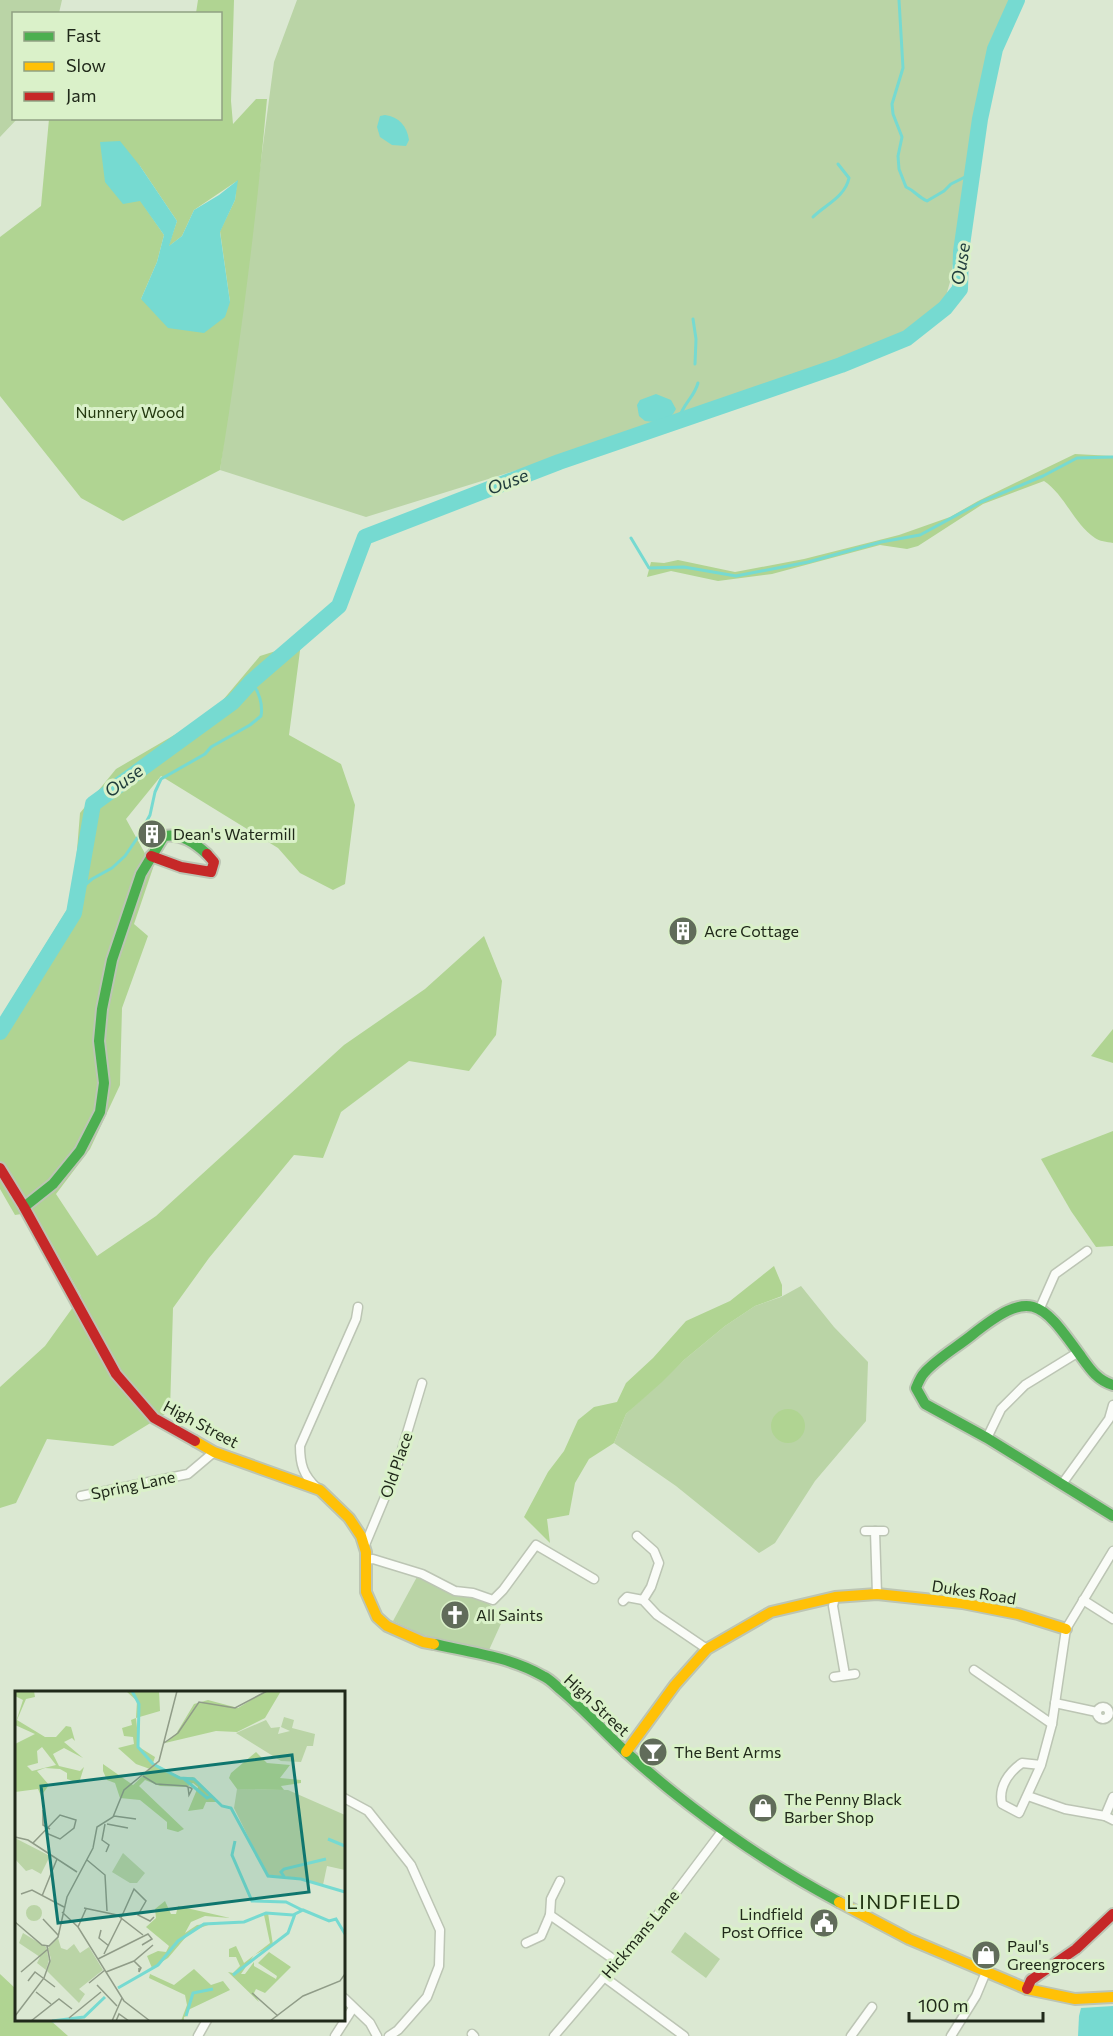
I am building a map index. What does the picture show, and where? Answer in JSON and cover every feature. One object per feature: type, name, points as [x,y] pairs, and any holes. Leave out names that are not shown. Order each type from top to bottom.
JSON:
[{"type":"main road","points":[[24,1207],[52,1185],[80,1151],[100,1112],[104,1083],[99,1041],[104,1000],[112,960],[141,874],[151,856],[164,836],[171,833],[206,852],[214,862],[211,872],[202,872],[151,856]]},
{"type":"main road","name":"High Street","points":[[0,1168],[116,1374],[154,1418],[214,1452],[320,1490],[349,1518],[361,1536],[365,1545],[366,1592],[377,1617],[387,1626],[423,1642],[502,1659],[543,1676],[579,1705],[626,1752],[668,1788],[723,1830],[854,1911],[909,1939],[1027,1989],[1075,1999],[1113,1997]]},
{"type":"main road","points":[[1113,1385],[1101,1381],[1091,1371],[1061,1329],[1040,1308],[1027,1305],[1012,1309],[992,1319],[923,1373],[916,1388],[925,1404],[987,1438],[1113,1516]]},
{"type":"main road","name":"Dukes Road","points":[[626,1752],[675,1685],[707,1649],[771,1612],[877,1594],[962,1603],[1018,1614],[1066,1629]]},
{"type":"main road","points":[[1027,1989],[1031,1980],[1076,1949],[1113,1914]]},
{"type":"street","points":[[1040,1308],[1055,1274],[1087,1251]]},
{"type":"street","points":[[320,1490],[308,1479],[300,1464],[300,1446],[356,1319],[358,1307]]},
{"type":"street","points":[[987,1438],[1001,1409],[1025,1386],[1077,1353]]},
{"type":"street","name":"Old Place","points":[[365,1545],[395,1473],[422,1383]]},
{"type":"street","points":[[1062,1484],[1109,1419],[1113,1405]]},
{"type":"street","name":"Spring Lane","points":[[81,1496],[188,1474],[214,1452]]},
{"type":"street","points":[[865,1531],[880,1531],[877,1594]]},
{"type":"street","points":[[637,1536],[654,1551],[659,1563],[651,1587],[643,1600]]},
{"type":"street","points":[[366,1560],[373,1559],[422,1574],[455,1591],[493,1599],[503,1590],[536,1545],[594,1579]]},
{"type":"street","points":[[1041,1765],[1022,1763],[1011,1771],[1000,1794],[1002,1804],[1019,1813],[1028,1796],[1041,1765],[1052,1724],[1066,1629],[1113,1551]]},
{"type":"street","points":[[623,1601],[627,1597],[643,1600],[657,1615],[707,1649]]},
{"type":"street","points":[[1083,1600],[1113,1619]]},
{"type":"street","points":[[831,1601],[850,1674],[834,1677]]},
{"type":"street","points":[[974,1670],[1052,1724]]},
{"type":"street","points":[[1055,1703],[1097,1712]]},
{"type":"street","points":[[1028,1796],[1065,1809],[1109,1818],[1113,1797]]},
{"type":"street","points":[[345,1799],[368,1811],[411,1865],[440,1930],[439,1966],[427,1997],[398,2030],[388,2036]]},
{"type":"street","name":"Hickmans Lane","points":[[554,2036],[681,1886],[723,1830]]},
{"type":"street","points":[[526,1943],[541,1936],[550,1916],[551,1899],[560,1881]]},
{"type":"street","points":[[550,1916],[616,1961]]},
{"type":"street","points":[[951,2036],[976,1996],[986,1972]]},
{"type":"street","points":[[604,1977],[684,2036]]},
{"type":"street","points":[[345,1999],[370,2023],[377,2036]]},
{"type":"street","points":[[851,2036],[872,2007]]},
{"type":"street","points":[[345,2020],[353,2008]]},
{"type":"street","points":[[198,2036],[206,2021]]},
{"type":"street","points":[[335,2036],[345,2021]]},
{"type":"green space","points":[[0,0],[62,0],[59,12],[12,12],[12,120],[16,120],[0,137]]},
{"type":"green space","name":"Nunnery Wood","points":[[198,0],[234,0],[231,101],[233,124],[256,99],[267,99],[253,238],[220,470],[123,521],[81,498],[0,396],[0,237],[41,206],[49,120],[222,120],[222,12],[196,12]],"holes":[[[140,166],[177,221],[168,247],[182,236],[194,210],[237,181],[235,200],[220,231],[230,302],[141,299],[157,262],[164,235],[140,200]]]},
{"type":"green space","points":[[297,0],[1010,0],[989,44],[946,296],[934,311],[903,336],[827,364],[768,390],[717,408],[366,517],[220,470],[274,62]]},
{"type":"green space","points":[[1075,454],[1113,456],[1113,543],[1099,540],[1088,532],[1058,494],[1044,481],[983,504],[918,546],[907,549],[880,545],[772,574],[718,581],[671,571],[647,577],[651,562],[664,563],[678,560],[735,572],[804,559],[899,535],[950,517]]},
{"type":"green space","points":[[301,643],[289,735],[341,764],[355,805],[345,884],[333,890],[300,873],[278,848],[161,776],[126,819],[153,868],[134,924],[148,936],[122,1008],[120,1085],[90,1149],[56,1194],[97,1256],[156,1216],[344,1045],[425,989],[484,936],[502,981],[496,1035],[469,1071],[409,1061],[341,1112],[323,1158],[294,1155],[209,1258],[173,1308],[170,1411],[113,1446],[47,1439],[16,1503],[0,1508],[0,1387],[45,1346],[81,1296],[34,1212],[15,1215],[0,1189],[0,1018],[73,900],[80,813],[116,769],[212,713],[260,656]]},
{"type":"green space","points":[[1113,1029],[1113,1063],[1091,1056]]},
{"type":"green space","points":[[1113,1131],[1113,1246],[1096,1247],[1071,1211],[1041,1159]]},
{"type":"green space","points":[[774,1266],[782,1285],[782,1296],[755,1306],[725,1326],[684,1360],[626,1414],[614,1443],[589,1459],[575,1483],[569,1515],[547,1519],[550,1543],[524,1517],[548,1472],[564,1451],[578,1420],[594,1407],[617,1402],[626,1383],[653,1358],[686,1321],[730,1301]]},
{"type":"green space","points":[[801,1286],[834,1327],[868,1362],[866,1421],[815,1481],[775,1543],[759,1553],[676,1486],[614,1443],[626,1414],[684,1360],[725,1326],[755,1306],[781,1297]]},
{"type":"green space","points":[[788,1409],[800,1414],[805,1426],[800,1438],[788,1443],[776,1438],[771,1426],[776,1414]]},
{"type":"green space","points":[[418,1575],[483,1599],[504,1617],[489,1650],[423,1635],[393,1621]]},
{"type":"green space","points":[[685,1932],[720,1959],[706,1978],[671,1952]]},
{"type":"green space","points":[[0,1974],[15,1988],[15,2021],[51,2021],[68,2036],[0,2036]]},
{"type":"water","points":[[385,115],[398,120],[404,126],[409,140],[406,146],[392,145],[380,137],[377,127],[380,116]]},
{"type":"water","points":[[120,141],[177,221],[169,246],[182,236],[194,210],[238,180],[235,200],[220,232],[230,302],[225,317],[204,333],[168,328],[141,299],[157,262],[164,235],[140,201],[123,204],[105,182],[100,142]]},
{"type":"water","points":[[656,394],[671,400],[676,409],[662,423],[645,421],[639,416],[637,405],[640,400]]},
{"type":"water","points":[[1113,2006],[1113,2036],[1078,2036],[1081,2008]]},
{"type":"waterway","points":[[899,0],[903,68],[892,104],[893,114],[902,137],[898,156],[899,169],[906,187],[927,201],[951,184],[973,173]]},
{"type":"waterway","name":"Ouse","points":[[0,1032],[74,913],[93,804],[233,702],[251,682],[339,606],[365,537],[559,462],[841,365],[907,338],[945,308],[960,289],[961,252],[980,119],[995,49],[1017,0]]},
{"type":"waterway","points":[[813,217],[839,196],[847,185],[849,178],[838,164]]},
{"type":"waterway","points":[[693,319],[696,339],[695,364]]},
{"type":"waterway","points":[[678,421],[698,383]]},
{"type":"waterway","points":[[631,538],[649,568],[684,567],[736,576],[808,562],[881,542],[920,535],[981,502],[1043,476],[1077,458],[1113,457]]},
{"type":"waterway","points":[[78,891],[92,879],[112,868],[125,856],[150,815],[155,792],[161,779],[205,754],[211,747],[250,725],[261,716],[260,698],[251,682]]},
{"type":"traffic: fast","points":[[24,1207],[53,1184],[80,1151],[100,1112],[104,1083],[99,1041],[102,1009],[112,960],[141,874],[164,836],[176,836],[187,840],[207,854]]},
{"type":"traffic: fast","points":[[1113,1385],[1094,1373],[1066,1336],[1044,1312],[1033,1307],[1021,1306],[992,1320],[942,1357],[924,1374],[916,1388],[925,1404],[987,1438],[1113,1516]]},
{"type":"traffic: fast","points":[[434,1644],[504,1660],[530,1669],[548,1679],[651,1774],[728,1834],[783,1870],[839,1902]]},
{"type":"traffic: slow","points":[[195,1441],[214,1452],[320,1490],[349,1518],[361,1536],[366,1552],[366,1592],[377,1617],[387,1626],[423,1642],[434,1644]]},
{"type":"traffic: slow","points":[[626,1752],[675,1685],[707,1649],[771,1612],[835,1597],[877,1594],[962,1603],[1018,1614],[1066,1629]]},
{"type":"traffic: slow","points":[[839,1902],[909,1939],[1027,1989],[1075,1999],[1113,1997]]},
{"type":"traffic: jam","points":[[151,856],[181,867],[211,872],[214,862],[207,854]]},
{"type":"traffic: jam","points":[[0,1168],[116,1374],[154,1418],[195,1441]]},
{"type":"traffic: jam","points":[[1027,1989],[1031,1980],[1076,1949],[1113,1914]]},
{"type":"place","name":"Dean's Watermill","points":[[152,834]]},
{"type":"place","name":"Acre Cottage","points":[[683,931]]},
{"type":"place","name":"All Saints","points":[[455,1615]]},
{"type":"place","name":"The Bent Arms","points":[[653,1752]]},
{"type":"place","name":"The Penny Black Barber Shop","points":[[763,1808]]},
{"type":"place","name":"Lindfield Post Office","points":[[824,1923]]},
{"type":"place","name":"Paul's Greengrocers","points":[[986,1955]]},
{"type":"district","name":"LINDFIELD","points":[[904,1902]]}]
